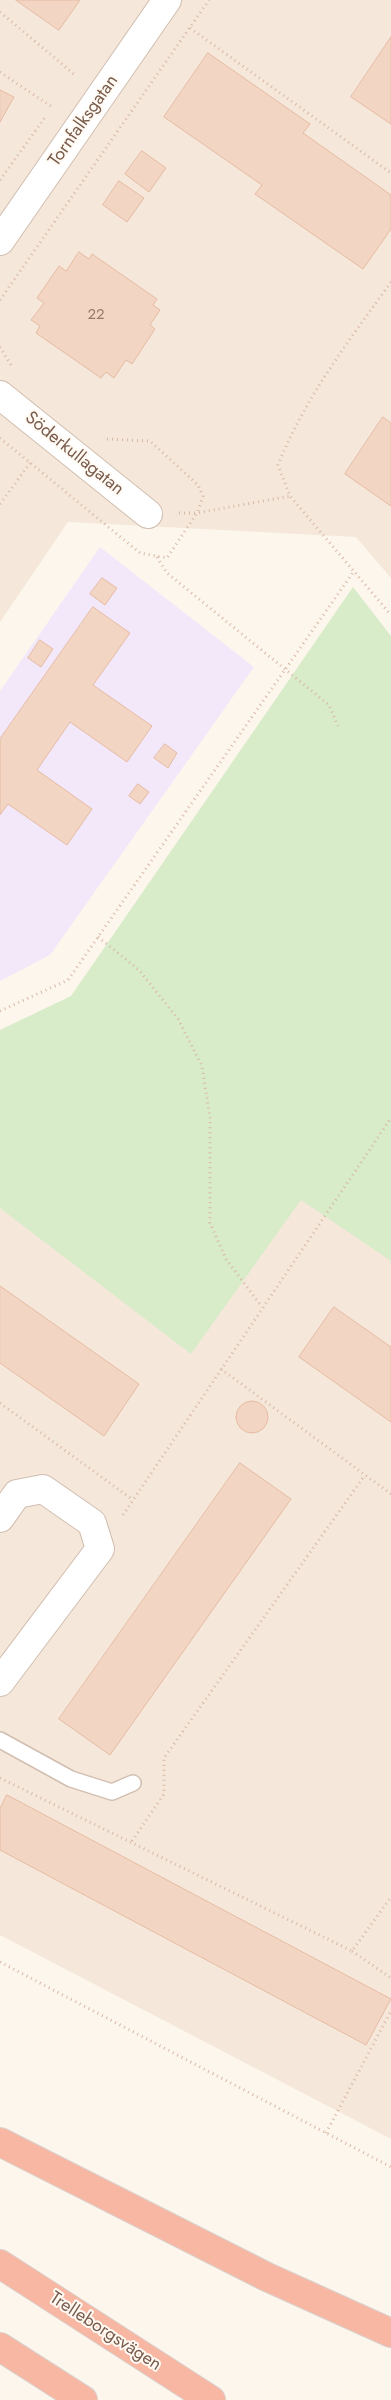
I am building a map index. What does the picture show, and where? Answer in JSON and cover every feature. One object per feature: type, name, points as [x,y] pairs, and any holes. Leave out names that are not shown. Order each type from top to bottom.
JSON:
[{"type":"highway","points":[[0,2142],[267,2277],[391,2333]]},
{"type":"highway","name":"Trelleborgsvägen","points":[[0,2264],[211,2400]]},
{"type":"highway","points":[[0,2347],[83,2400]]},
{"type":"street","name":"Tornfalksgatan","points":[[0,241],[167,0]]},
{"type":"street","name":"Söderkullagatan","points":[[0,395],[148,514]]},
{"type":"street","points":[[0,1518],[17,1494],[43,1489],[92,1523],[100,1549],[0,1682]]},
{"type":"lane","points":[[0,1740],[71,1779],[112,1792],[133,1783]]},
{"type":"path","points":[[0,300],[209,0]]},
{"type":"path","points":[[0,12],[75,75]]},
{"type":"path","points":[[190,28],[391,173]]},
{"type":"path","points":[[0,72],[52,107]]},
{"type":"path","points":[[391,282],[316,386],[292,430],[278,466],[290,496],[391,615]]},
{"type":"path","points":[[0,504],[30,462]]},
{"type":"path","points":[[148,514],[197,512],[290,496]]},
{"type":"path","points":[[157,556],[167,574],[329,705],[338,726]]},
{"type":"path","points":[[0,1011],[68,980],[354,572]]},
{"type":"path","points":[[98,937],[139,970],[178,1019],[202,1066],[210,1118],[210,1223],[226,1259],[262,1307]]},
{"type":"path","points":[[100,1549],[391,1118]]},
{"type":"path","points":[[221,1369],[391,1494]]},
{"type":"path","points":[[0,1403],[133,1500]]},
{"type":"path","points":[[132,1842],[164,1794],[164,1758],[365,1475]]},
{"type":"path","points":[[0,1778],[352,1951],[391,1978]]},
{"type":"path","points":[[352,1951],[391,1897]]},
{"type":"path","points":[[0,1962],[391,2167]]},
{"type":"path","points":[[326,2133],[391,2011]]},
{"type":"shaded area","points":[[0,0],[391,0],[391,578],[356,537],[68,522],[0,622]]},
{"type":"shaded area","points":[[100,547],[254,667],[50,955],[0,981],[0,691]]},
{"type":"shaded area","points":[[299,1196],[391,1259],[391,2139],[0,1935],[0,1205]]},
{"type":"green space","points":[[353,587],[391,636],[391,1261],[301,1200],[191,1354],[0,1208],[0,1030],[71,996]]},
{"type":"building","points":[[16,0],[80,0],[59,30]]},
{"type":"building","points":[[391,37],[391,124],[351,97]]},
{"type":"building","points":[[208,53],[310,124],[303,133],[391,195],[391,229],[363,269],[255,194],[262,185],[164,117]]},
{"type":"building","points":[[0,90],[14,97],[0,122]]},
{"type":"building","points":[[142,151],[166,168],[149,192],[125,174]]},
{"type":"building","points":[[119,181],[144,198],[127,222],[103,205]]},
{"type":"building","points":[[79,252],[89,259],[92,254],[157,299],[153,305],[160,310],[150,325],[155,329],[132,364],[126,360],[114,378],[106,372],[101,378],[36,333],[40,326],[31,320],[44,303],[37,298],[59,266],[66,271]]},
{"type":"building","points":[[383,417],[391,423],[391,506],[345,474]]},
{"type":"building","points":[[102,578],[117,588],[105,605],[90,594]]},
{"type":"building","points":[[93,607],[130,633],[93,685],[152,726],[127,762],[70,722],[37,770],[92,809],[67,845],[8,804],[0,815],[0,739]]},
{"type":"building","points":[[40,640],[53,649],[41,667],[28,658]]},
{"type":"building","points":[[165,744],[177,753],[168,768],[154,758]]},
{"type":"building","points":[[138,784],[149,792],[140,804],[129,796]]},
{"type":"building","points":[[0,1286],[139,1384],[104,1436],[0,1363]]},
{"type":"building","points":[[334,1307],[391,1347],[391,1422],[299,1357]]},
{"type":"building","points":[[252,1401],[258,1402],[263,1406],[267,1411],[267,1423],[263,1428],[258,1432],[252,1433],[246,1432],[241,1428],[237,1423],[236,1417],[237,1411],[241,1406],[246,1402]]},
{"type":"building","points":[[240,1463],[291,1499],[110,1755],[59,1719]]},
{"type":"building","points":[[7,1795],[391,1999],[366,2045],[0,1850],[0,1809]]}]
